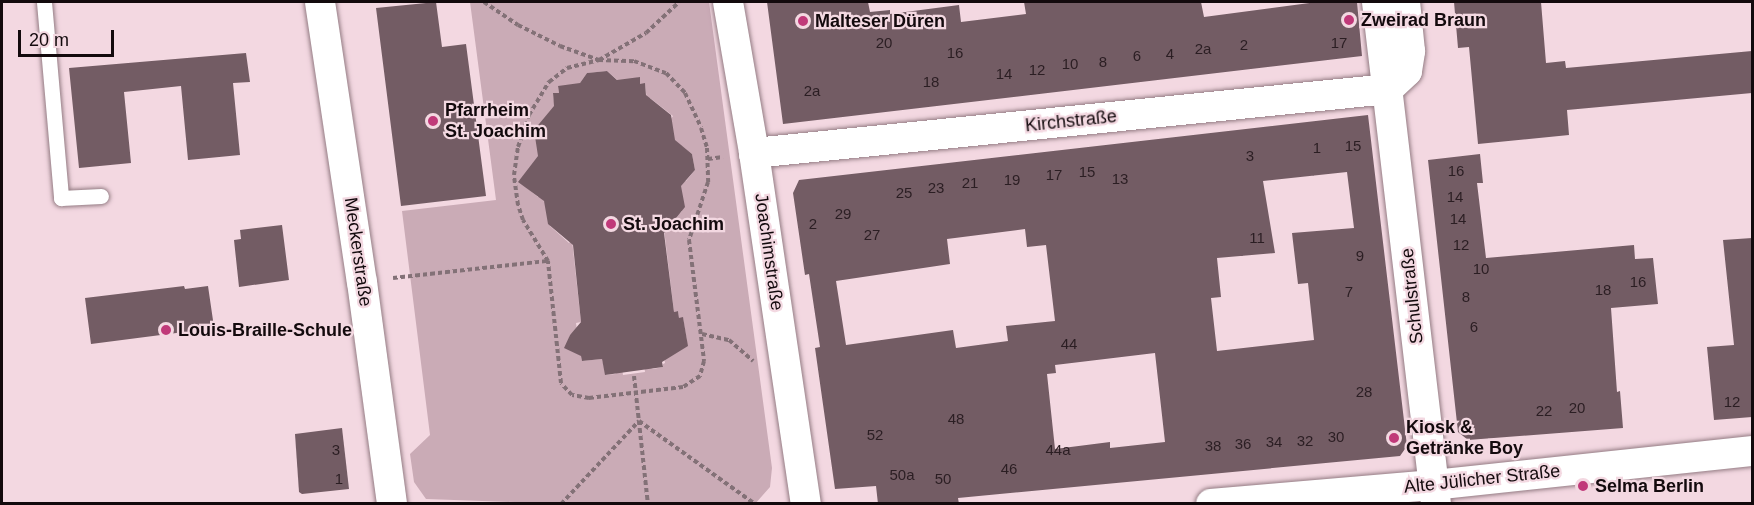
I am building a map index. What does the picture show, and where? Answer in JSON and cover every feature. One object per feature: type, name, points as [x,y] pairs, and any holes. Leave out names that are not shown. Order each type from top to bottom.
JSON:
[{"type":"street","name":"Meckerstraße","points":[[320,2],[393,504]]},
{"type":"street","name":"Joachimstraße","points":[[728,2],[754,153],[806,504]]},
{"type":"street","name":"Schulstraße","points":[[1377,2],[1435,494]]},
{"type":"street","points":[[1388,89],[1407,71],[1410,51],[1405,2]]},
{"type":"street","name":"Kirchstraße","points":[[754,153],[1388,89]]},
{"type":"street","name":"Alte Jülicher Straße","points":[[1211,504],[1435,494],[1752,451]]},
{"type":"lane","points":[[44,2],[62,198],[101,196]]},
{"type":"path","points":[[484,2],[518,25],[560,46],[599,60],[634,61],[654,67],[675,81],[694,110],[707,148],[708,182],[689,240],[704,347],[703,368],[700,376],[683,387],[589,398],[579,398],[566,391],[558,375],[548,261],[531,235],[518,205],[514,175],[518,147],[530,116],[549,82],[567,68],[599,60],[638,39],[679,2]]},
{"type":"path","points":[[362,282],[548,261]]},
{"type":"path","points":[[634,376],[648,504]]},
{"type":"path","points":[[561,504],[639,421]]},
{"type":"path","points":[[639,421],[755,504]]},
{"type":"shaded area","points":[[470,2],[709,2],[772,468],[770,487],[755,504],[569,504],[426,499],[414,482],[410,454],[430,435],[402,211],[496,200]],"holes":[[[607,71],[621,83],[640,77],[640,84],[645,84],[647,101],[650,98],[673,116],[666,126],[676,147],[682,146],[692,154],[695,170],[686,181],[680,182],[681,187],[677,188],[677,207],[682,211],[666,230],[664,229],[674,312],[678,311],[679,318],[683,318],[687,341],[682,343],[681,350],[663,352],[665,363],[663,367],[653,369],[644,365],[645,372],[623,375],[622,368],[615,374],[606,375],[602,359],[582,361],[581,354],[567,344],[570,335],[577,330],[576,323],[581,322],[572,240],[569,243],[550,226],[553,222],[548,201],[544,202],[543,196],[538,197],[527,188],[538,161],[538,155],[543,154],[555,110],[553,94],[559,93],[558,86],[578,86],[587,73]]]},
{"type":"building","name":"Pfarrheim St. Joachim","points":[[436,2],[442,47],[466,44],[486,196],[401,206],[376,8]]},
{"type":"building","points":[[767,2],[868,2],[870,12],[890,10],[890,14],[959,5],[961,22],[1026,14],[1024,2],[1201,2],[1204,17],[1317,2],[1357,2],[1362,56],[783,124]]},
{"type":"building","points":[[1454,2],[1541,2],[1546,63],[1565,61],[1566,68],[1752,51],[1752,93],[1567,110],[1569,135],[1478,144],[1469,47],[1458,48]]},
{"type":"building","points":[[246,53],[250,82],[233,83],[240,155],[188,160],[181,86],[124,92],[131,163],[79,168],[69,68]]},
{"type":"building","name":"St. Joachim","points":[[607,71],[617,80],[640,77],[640,84],[645,83],[646,95],[671,115],[675,140],[692,154],[695,170],[681,186],[685,207],[664,233],[674,312],[678,311],[679,318],[683,317],[688,346],[662,362],[663,367],[605,375],[602,359],[582,361],[581,356],[564,348],[570,335],[581,322],[573,245],[548,224],[544,201],[518,182],[538,156],[534,130],[554,106],[553,93],[559,93],[558,86],[580,83],[587,73]]},
{"type":"building","points":[[1368,115],[1407,446],[1400,456],[958,498],[959,504],[878,504],[876,486],[835,489],[815,348],[820,347],[809,274],[805,275],[793,193],[799,180]],"holes":[[[1347,172],[1354,228],[1292,233],[1298,284],[1308,283],[1314,340],[1217,351],[1211,298],[1221,297],[1217,258],[1275,253],[1263,181]],[[1025,229],[1027,247],[1046,245],[1055,321],[1006,326],[1008,341],[956,348],[953,330],[846,345],[836,281],[950,264],[947,239]],[[1155,353],[1165,442],[1110,448],[1110,442],[1055,449],[1047,374],[1056,373],[1055,365]]]},
{"type":"building","points":[[1480,154],[1483,183],[1477,183],[1486,258],[1634,245],[1635,259],[1653,258],[1658,304],[1611,308],[1617,392],[1620,391],[1623,428],[1468,440],[1458,432],[1428,160]]},
{"type":"building","points":[[282,225],[289,280],[239,287],[234,240],[241,239],[240,230]]},
{"type":"building","points":[[1752,238],[1752,417],[1714,420],[1707,347],[1734,345],[1723,240]]},
{"type":"building","points":[[184,286],[185,289],[208,286],[215,334],[184,337],[184,332],[91,344],[85,298]]},
{"type":"building","points":[[342,428],[349,489],[302,494],[299,492],[295,434]]},
{"type":"place","name":"Zweirad Braun","points":[[1349,20]]},
{"type":"place","name":"Malteser Düren","points":[[803,21]]},
{"type":"place","name":"Pfarrheim St. Joachim","points":[[433,121]]},
{"type":"place","name":"St. Joachim","points":[[611,224]]},
{"type":"place","name":"Louis-Braille-Schule","points":[[166,330]]},
{"type":"place","name":"Kiosk & Getränke Boy","points":[[1394,438]]},
{"type":"place","name":"Selma Berlin","points":[[1583,486]]}]
